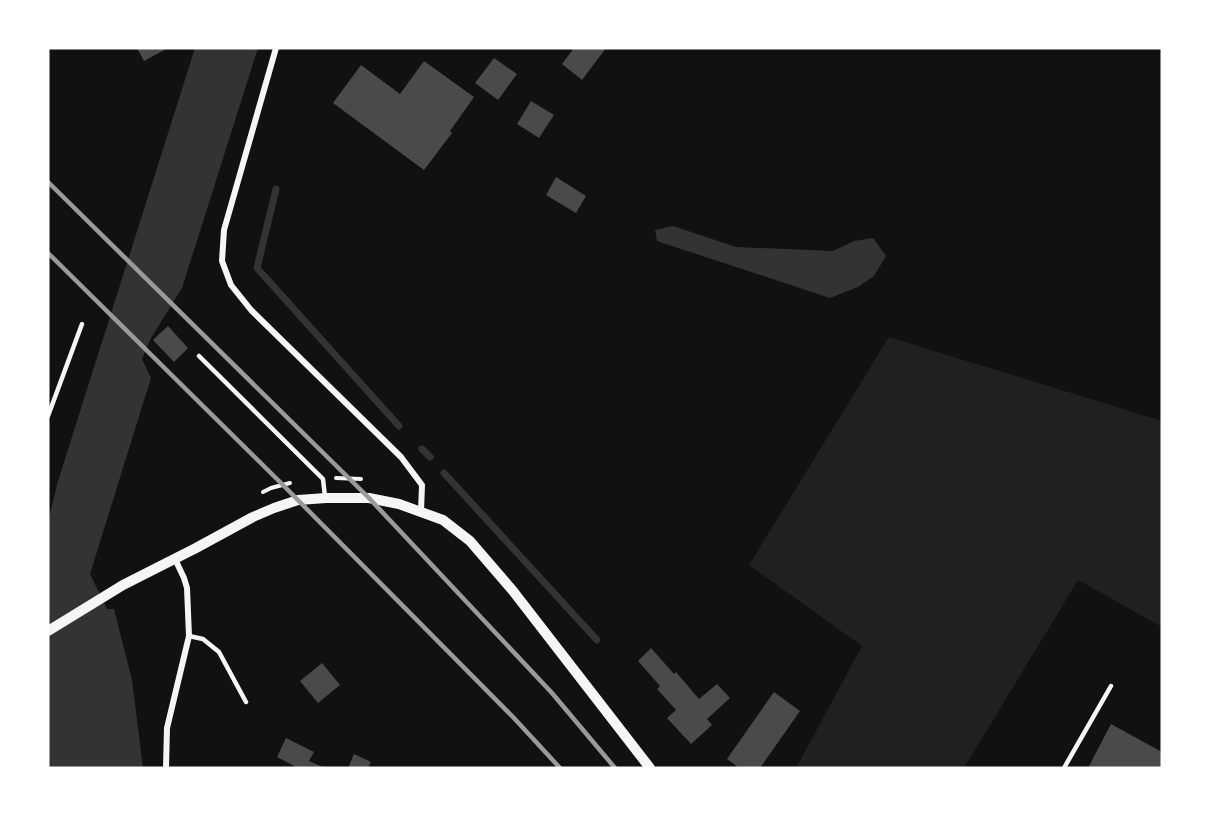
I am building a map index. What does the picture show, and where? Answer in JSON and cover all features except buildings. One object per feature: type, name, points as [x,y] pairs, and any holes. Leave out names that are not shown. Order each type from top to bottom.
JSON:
[{"type":"street","points":[[276,48],[224,230],[222,261],[231,285],[251,310],[401,457],[422,485],[421,511]]},
{"type":"street","points":[[48,631],[123,585],[274,508],[298,500],[326,498],[369,498],[399,504],[443,520],[470,541],[513,591],[650,768]]},
{"type":"street","points":[[166,768],[167,728],[189,636],[187,588],[175,559]]},
{"type":"lane","points":[[48,416],[82,324]]},
{"type":"lane","points":[[199,356],[323,479],[326,498]]},
{"type":"lane","points":[[189,636],[203,639],[219,652],[246,702]]},
{"type":"lane","points":[[1064,768],[1111,686]]},
{"type":"shaded area","points":[[195,48],[258,48],[182,288],[151,338],[142,359],[151,378],[90,574],[107,609],[114,609],[132,680],[143,768],[48,768],[48,521],[58,481]]},
{"type":"shaded area","points":[[673,226],[736,247],[833,251],[854,241],[873,238],[886,256],[874,276],[858,287],[830,298],[657,241],[655,230]]},
{"type":"shaded area","points":[[889,337],[1162,421],[1162,627],[1078,580],[964,768],[796,768],[862,646],[749,565]]},
{"type":"waterway","points":[[276,189],[257,268],[399,426]]},
{"type":"waterway","points":[[422,449],[430,457]]},
{"type":"waterway","points":[[444,473],[597,640]]},
{"type":"railway","points":[[48,182],[369,498],[552,693],[615,768]]},
{"type":"railway","points":[[48,253],[283,485],[513,717],[560,768]]}]
